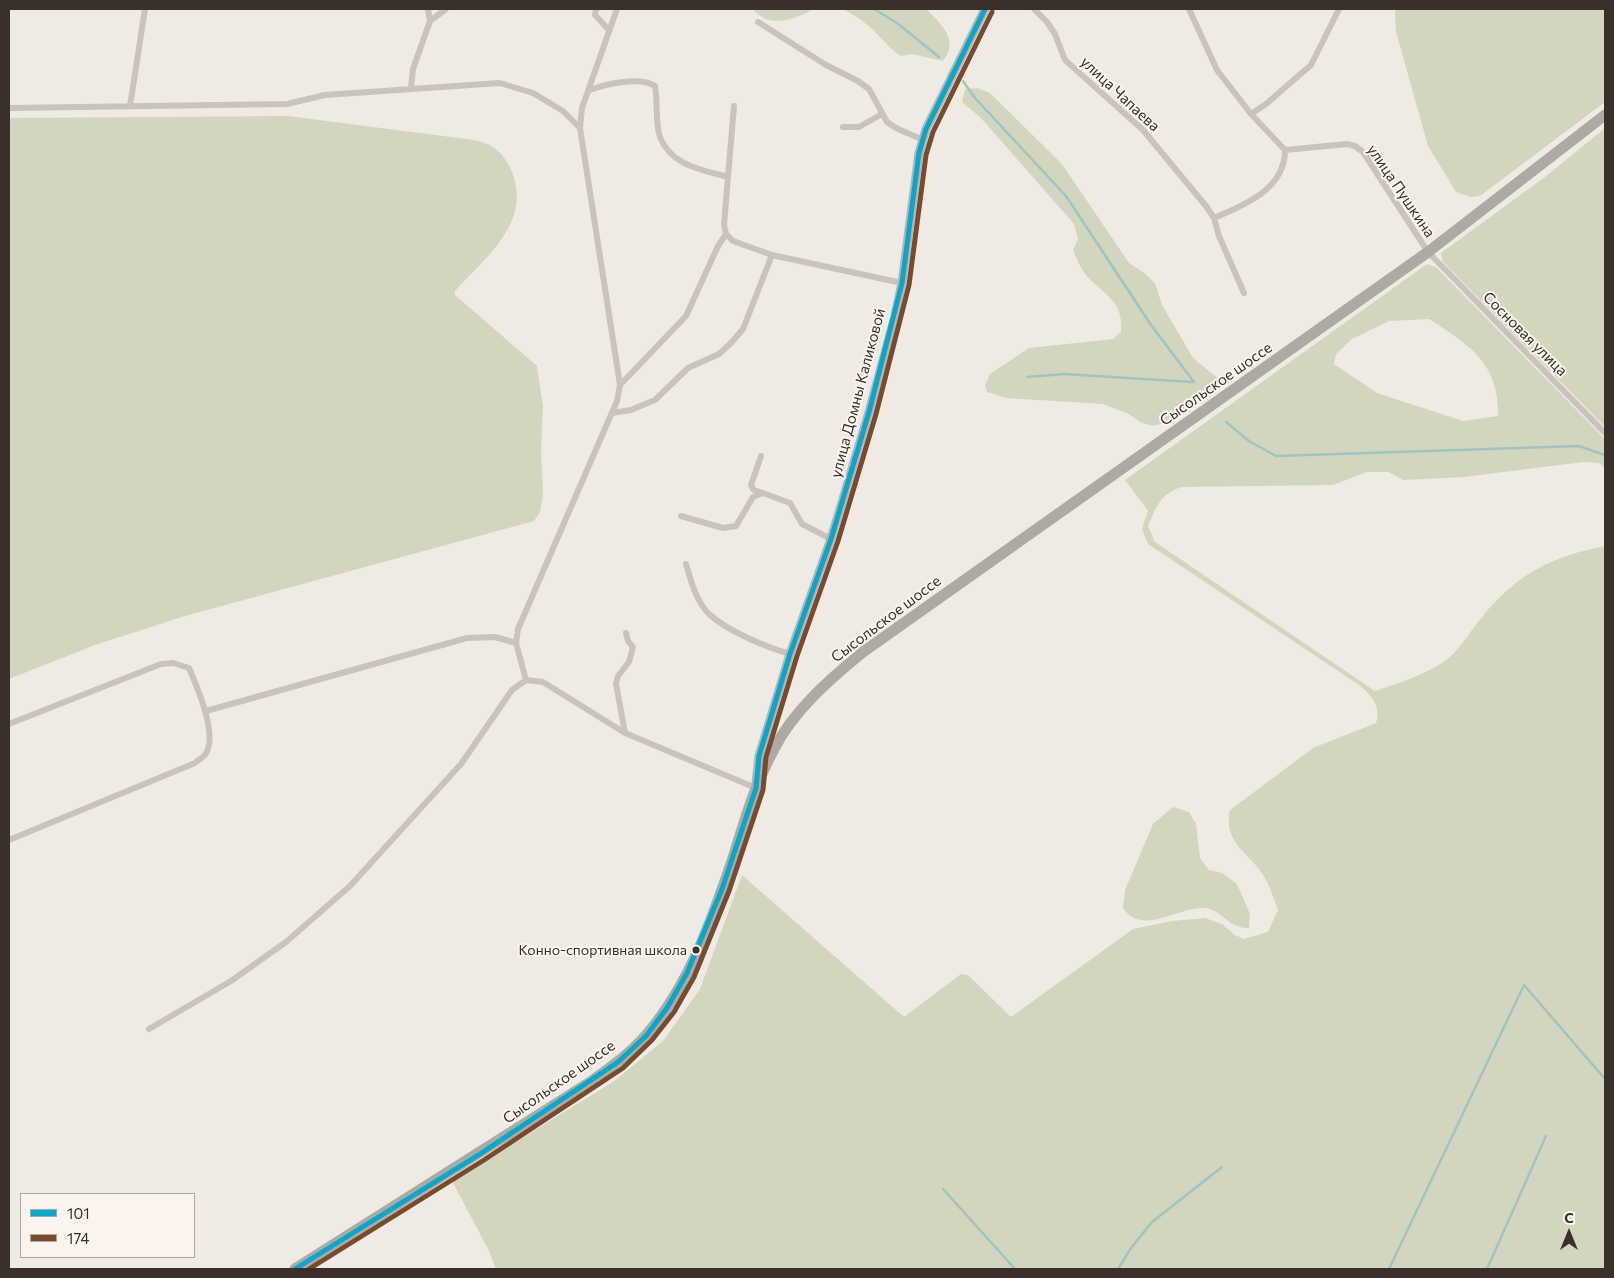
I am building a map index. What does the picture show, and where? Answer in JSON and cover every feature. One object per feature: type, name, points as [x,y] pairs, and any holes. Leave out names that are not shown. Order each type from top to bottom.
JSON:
[{"type":"highway","name":"Сысольское шоссе","points":[[295,1269],[589,1083],[618,1062],[646,1036],[667,1008],[687,973],[722,889],[756,788],[774,747],[815,694],[863,652],[1428,252],[1605,115]]},
{"type":"main road","name":"улица Домны Каликовой","points":[[756,788],[759,756],[790,654],[832,539],[869,412],[902,283],[919,153],[941,94],[985,9]]},
{"type":"street","points":[[130,106],[145,9]]},
{"type":"street","points":[[411,88],[413,69],[430,21],[428,9]]},
{"type":"street","points":[[430,21],[446,9]]},
{"type":"street","points":[[596,9],[595,16],[608,29]]},
{"type":"street","points":[[526,680],[516,643],[518,628],[612,413],[617,401],[620,385],[580,128],[582,108],[590,90],[608,29],[617,9]]},
{"type":"street","name":"улица Чапаева","points":[[1034,9],[1047,22],[1055,34],[1065,60],[1143,130],[1214,218]]},
{"type":"street","points":[[1189,9],[1218,70],[1251,114],[1285,150],[1285,160],[1277,177],[1264,193],[1247,204],[1214,218],[1218,236],[1244,293]]},
{"type":"street","points":[[1251,114],[1266,104],[1311,65],[1340,9]]},
{"type":"street","points":[[758,22],[826,65],[858,81],[869,89],[882,114],[896,128],[923,140]]},
{"type":"street","points":[[590,90],[621,82],[650,83],[655,86],[660,136],[673,156],[688,166],[728,177]]},
{"type":"street","points":[[9,108],[287,104],[325,95],[500,83],[533,93],[563,111],[580,128]]},
{"type":"street","points":[[734,106],[724,226],[726,234],[733,241],[772,255],[902,283]]},
{"type":"street","points":[[843,127],[860,128],[882,114]]},
{"type":"street","name":"улица Пушкина","points":[[1285,150],[1347,144],[1355,146],[1363,152],[1428,252]]},
{"type":"street","points":[[620,385],[686,316],[718,246],[726,234]]},
{"type":"street","name":"Сосновая улица","points":[[1428,252],[1605,433]]},
{"type":"street","points":[[612,413],[631,410],[654,400],[688,368],[719,354],[731,343],[743,329],[772,255]]},
{"type":"street","points":[[761,456],[751,485],[754,490],[790,503],[802,524],[832,539]]},
{"type":"street","points":[[681,516],[723,528],[736,526],[753,496],[764,493]]},
{"type":"street","points":[[686,564],[699,600],[710,614],[749,639],[790,654]]},
{"type":"street","points":[[625,733],[616,684],[618,676],[629,662],[633,647],[626,633]]},
{"type":"street","points":[[206,711],[467,638],[495,637],[516,643]]},
{"type":"street","points":[[9,724],[167,664],[183,665],[189,668],[206,711],[209,746],[205,755],[195,763],[9,840]]},
{"type":"street","points":[[149,1029],[231,981],[270,953],[350,886],[461,764],[512,690],[526,680],[543,682],[625,733],[756,788]]},
{"type":"green space","points":[[753,9],[813,9],[790,19],[774,21],[759,15]]},
{"type":"green space","points":[[843,9],[926,9],[937,20],[949,39],[948,53],[943,61],[912,54],[901,56],[891,49],[866,24]]},
{"type":"green space","points":[[1395,9],[1605,9],[1605,102],[1480,196],[1471,197],[1456,192],[1428,146],[1396,32]]},
{"type":"green space","points":[[978,88],[990,93],[1062,164],[1129,263],[1155,283],[1162,305],[1193,358],[1220,380],[1215,388],[1165,423],[1153,426],[1140,422],[1127,413],[1103,404],[1006,398],[987,392],[985,386],[990,374],[1029,348],[1113,339],[1121,332],[1121,321],[1116,305],[1086,275],[1079,263],[1073,250],[1078,239],[1074,224],[980,117],[962,102],[965,89]]},
{"type":"green space","points":[[288,116],[474,140],[493,147],[506,160],[512,172],[517,190],[516,207],[511,223],[491,252],[455,291],[455,295],[537,366],[543,407],[541,449],[543,495],[540,512],[534,521],[185,616],[95,645],[9,679],[9,118]]},
{"type":"green space","points":[[1605,128],[1605,427],[1443,262],[1441,253],[1545,177]]},
{"type":"green space","points":[[1427,264],[1437,268],[1605,439],[1605,468],[1599,463],[1583,462],[1464,477],[1403,480],[1388,472],[1367,472],[1333,485],[1182,487],[1164,497],[1148,526],[1155,542],[1375,691],[1420,675],[1445,661],[1460,646],[1495,602],[1522,578],[1552,562],[1586,550],[1605,546],[1605,1269],[496,1269],[489,1251],[452,1181],[613,1082],[663,1041],[700,989],[742,875],[904,1017],[961,974],[968,975],[1011,1017],[1133,929],[1172,921],[1205,918],[1222,924],[1235,935],[1244,939],[1268,932],[1278,910],[1266,880],[1254,863],[1234,841],[1230,832],[1230,810],[1313,748],[1376,723],[1378,712],[1371,697],[1359,685],[1148,544],[1142,529],[1148,511],[1125,480]],"holes":[[[1429,319],[1469,347],[1487,368],[1497,397],[1498,416],[1463,421],[1377,393],[1334,364],[1336,354],[1352,339],[1389,321]]]},
{"type":"green space","points":[[1173,807],[1189,812],[1196,824],[1200,858],[1209,870],[1222,873],[1237,884],[1250,914],[1249,928],[1236,926],[1217,912],[1205,908],[1184,911],[1151,920],[1140,920],[1131,916],[1123,908],[1125,890],[1153,824]]},
{"type":"waterway","points":[[874,9],[897,23],[939,57]]},
{"type":"waterway","points":[[963,81],[975,98],[1066,196],[1151,325],[1194,382]]},
{"type":"waterway","points":[[1027,377],[1064,374],[1192,382]]},
{"type":"waterway","points":[[1226,422],[1249,441],[1276,456],[1579,446],[1605,455]]},
{"type":"waterway","points":[[1389,1269],[1524,985],[1605,1079]]},
{"type":"waterway","points":[[1487,1269],[1546,1136]]},
{"type":"waterway","points":[[1118,1269],[1131,1248],[1152,1222],[1222,1167]]},
{"type":"waterway","points":[[943,1189],[1015,1269]]},
{"type":"transit line","name":"101","points":[[295,1269],[480,1154],[618,1062],[646,1036],[667,1008],[687,973],[722,889],[756,788],[759,756],[790,654],[831,539],[869,412],[902,283],[919,153],[926,129],[985,9]]},
{"type":"transit line","name":"174","points":[[309,1269],[484,1160],[623,1068],[652,1040],[674,1012],[694,977],[729,891],[763,790],[766,757],[797,656],[838,541],[876,414],[909,285],[926,155],[933,132],[992,12]]},
{"type":"place","name":"Конно-спортивная школа","points":[[696,950]]}]
